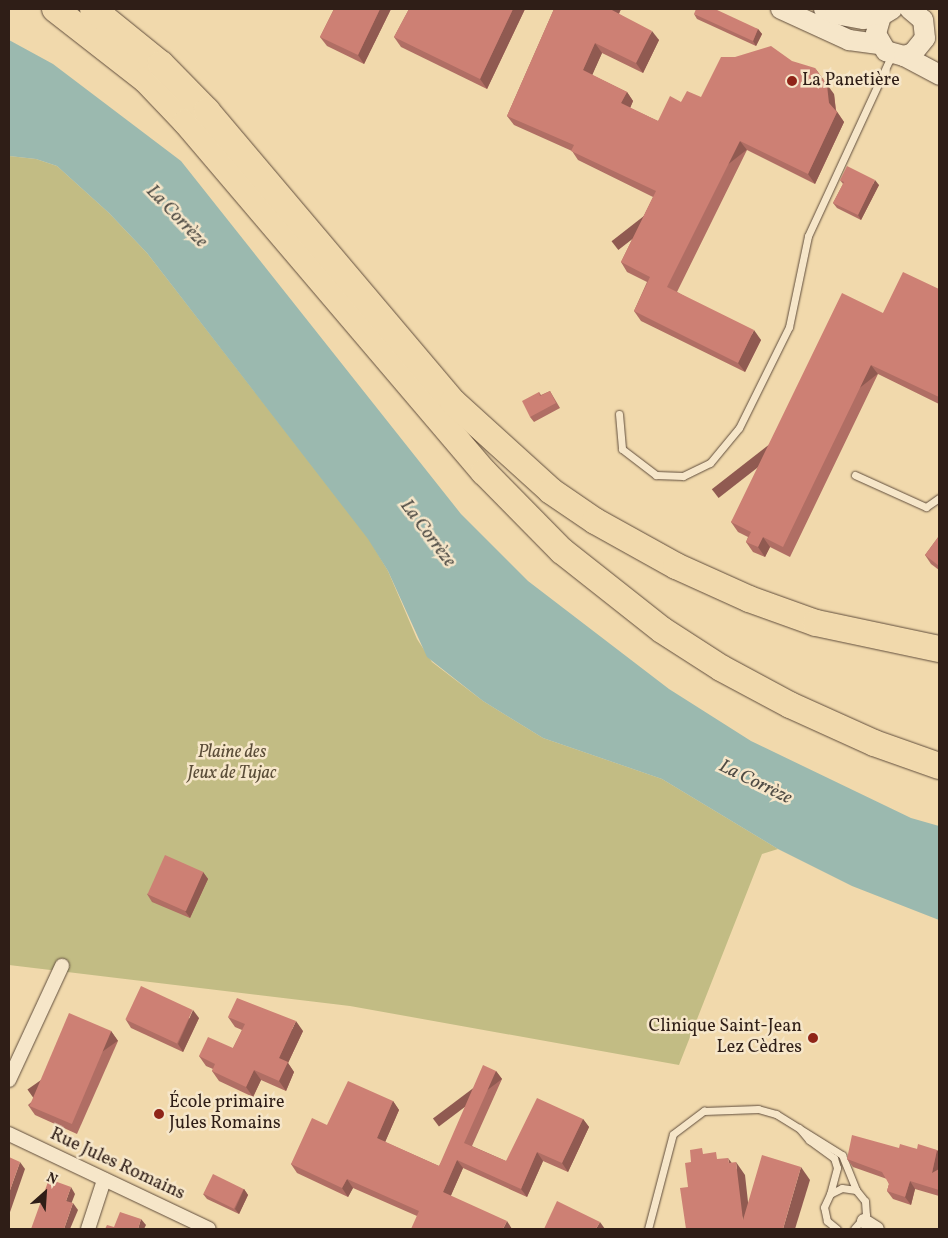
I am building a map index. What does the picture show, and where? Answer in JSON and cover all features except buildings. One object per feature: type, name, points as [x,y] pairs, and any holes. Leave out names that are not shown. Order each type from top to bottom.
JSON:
[{"type":"highway","points":[[56,9],[146,80],[186,122],[465,450],[562,551],[662,630],[722,668],[790,705],[874,743],[939,766]]},
{"type":"highway","points":[[93,9],[161,64],[207,111],[453,402],[551,491],[595,521],[676,566],[749,600],[816,623],[939,649]]},
{"type":"street","points":[[781,9],[849,40],[892,52],[939,75]]},
{"type":"street","points":[[824,9],[834,14],[864,19],[888,11]]},
{"type":"street","points":[[888,11],[877,25],[892,52]]},
{"type":"street","points":[[892,52],[920,47],[917,15]]},
{"type":"street","points":[[917,15],[939,46]]},
{"type":"street","points":[[9,1080],[62,966]]},
{"type":"street","name":"Rue Jules Romains","points":[[9,1134],[210,1229]]},
{"type":"street","points":[[88,1229],[104,1180]]},
{"type":"street","points":[[859,1225],[877,1229]]},
{"type":"lane","points":[[619,414],[622,449],[656,475],[683,476],[710,463],[738,428],[789,327],[808,236],[892,52]]},
{"type":"lane","points":[[855,476],[926,507],[939,498]]},
{"type":"lane","points":[[648,1229],[673,1134],[704,1112],[758,1109],[776,1114],[796,1124],[842,1155],[856,1190],[867,1208],[859,1225]]},
{"type":"lane","points":[[796,1124],[809,1140],[834,1158],[837,1168],[824,1214],[837,1229]]},
{"type":"lane","points":[[830,1194],[842,1188],[856,1190]]},
{"type":"green space","name":"Plaine des Jeux de Tujac","points":[[9,156],[36,159],[57,166],[109,213],[147,253],[369,539],[388,571],[417,639],[432,662],[483,701],[543,738],[662,779],[778,849],[762,854],[679,1065],[350,1006],[9,965]]},
{"type":"water","name":"La Corrèze","points":[[9,40],[53,64],[181,161],[461,514],[528,581],[669,689],[751,741],[911,818],[939,826],[939,920],[852,886],[778,849],[662,779],[543,738],[483,701],[427,657],[388,571],[368,539],[147,253],[109,213],[57,166],[36,159],[9,156]]},
{"type":"place","name":"La Panetière","points":[[792,81]]},
{"type":"place","name":"Clinique Saint-Jean Lez Cèdres","points":[[813,1038]]},
{"type":"place","name":"École primaire Jules Romains","points":[[159,1114]]}]
